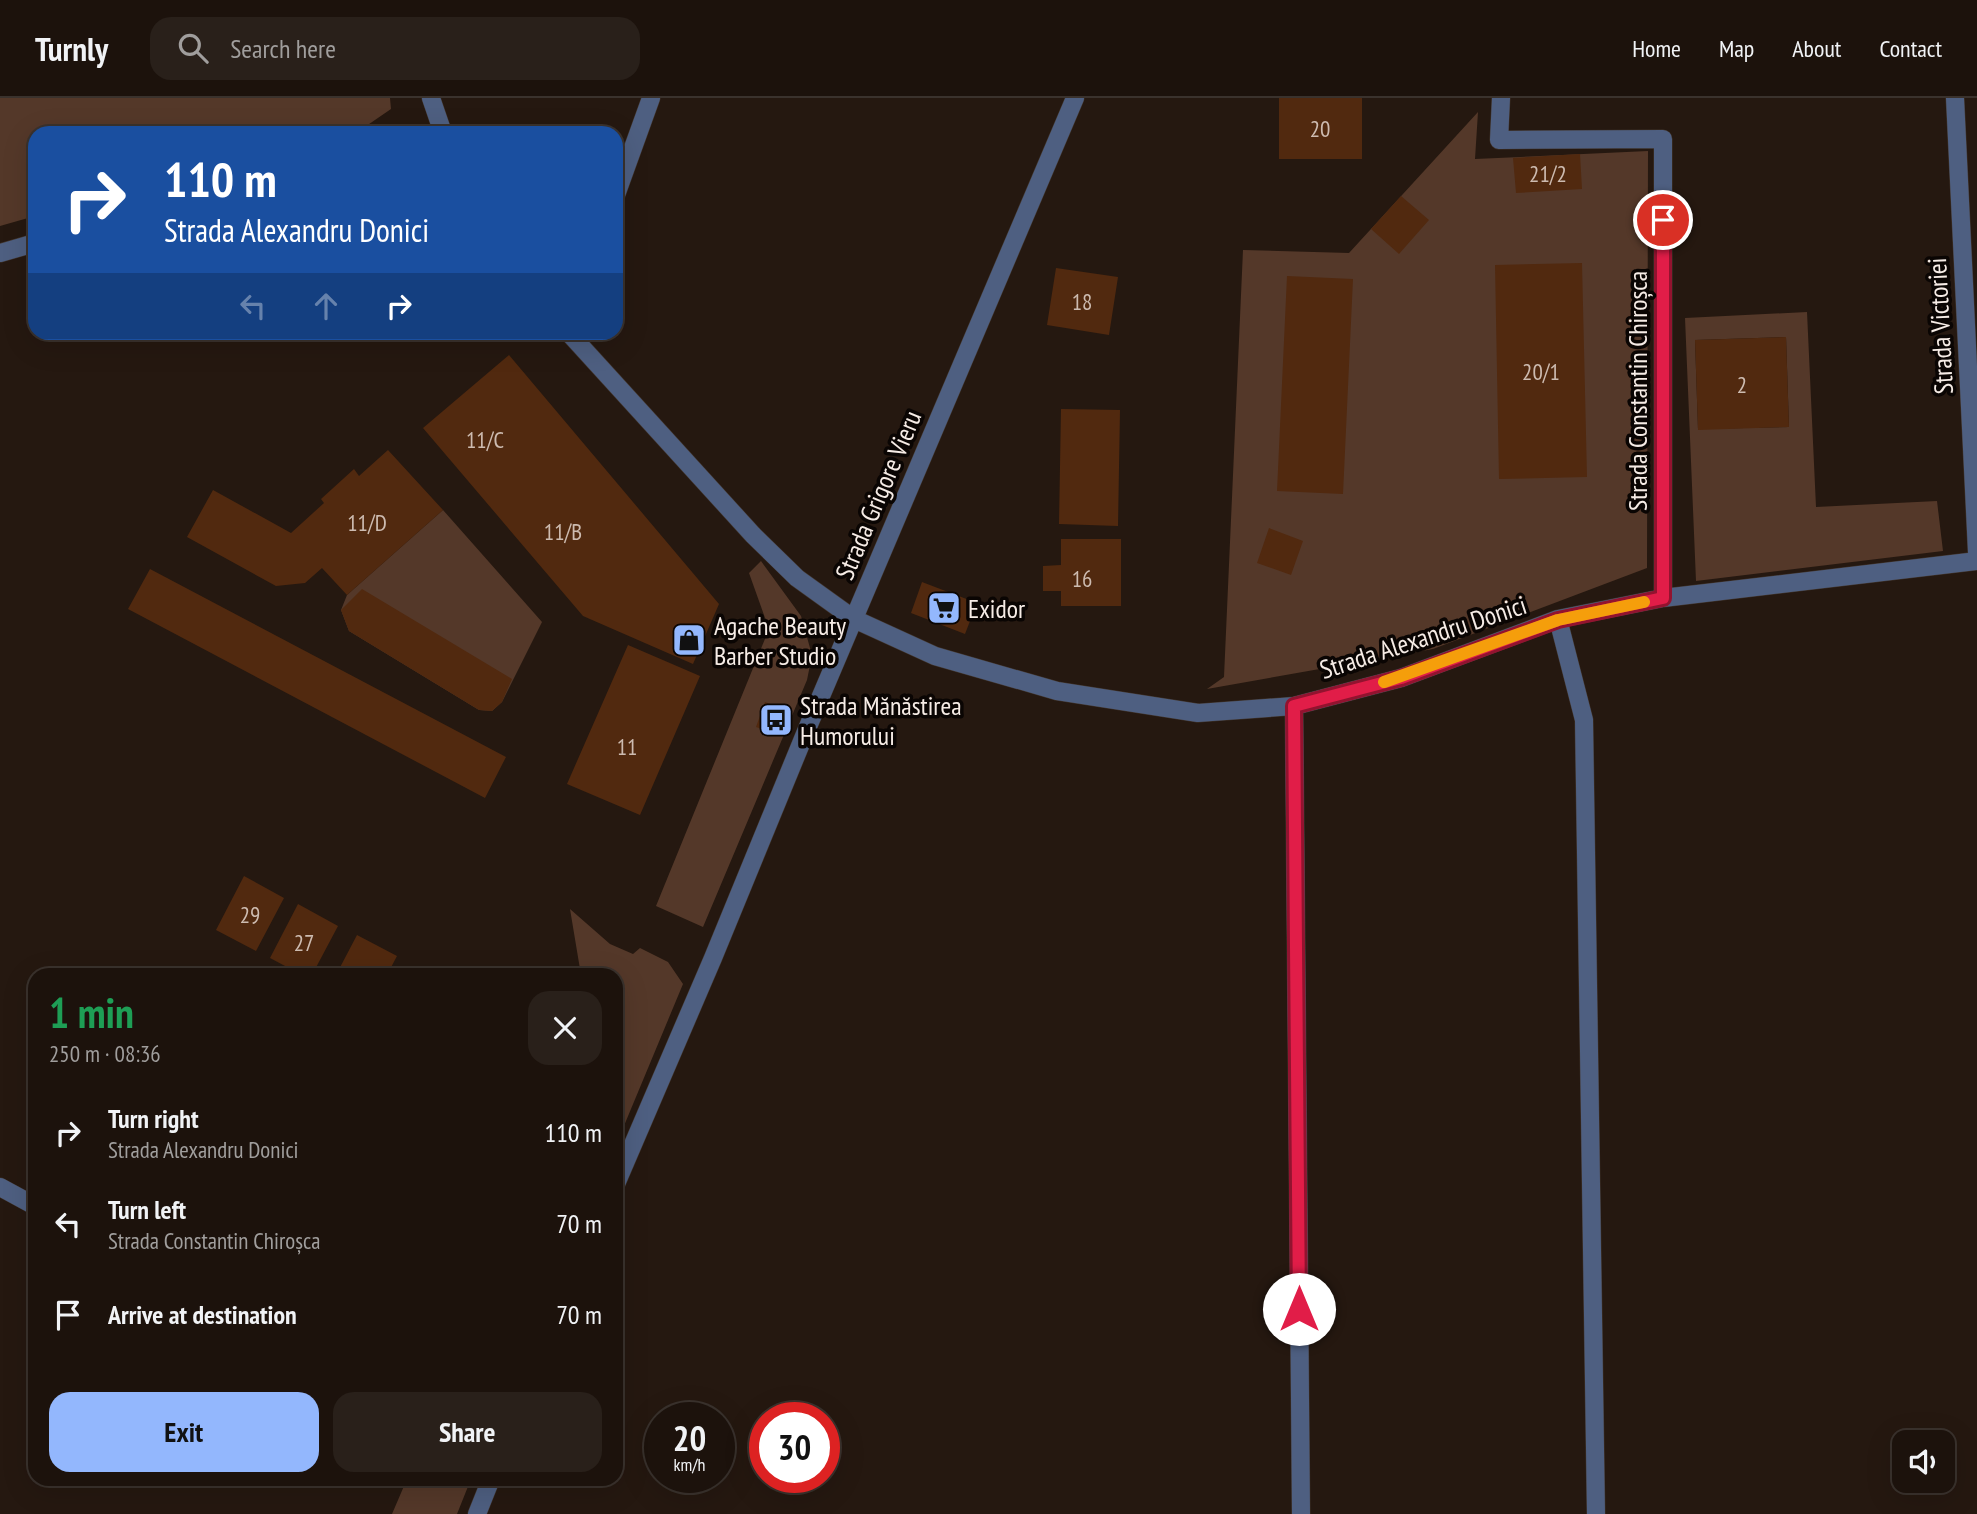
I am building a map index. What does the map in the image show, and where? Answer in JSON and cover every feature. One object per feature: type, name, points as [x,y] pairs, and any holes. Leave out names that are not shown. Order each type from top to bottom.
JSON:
[{"type":"street","points":[[431,98],[441,126]]},
{"type":"street","points":[[623,176],[651,98]]},
{"type":"street","name":"Strada Grigore Vieru","points":[[623,1168],[1075,98]]},
{"type":"street","name":"Strada Constantin Chiroșca","points":[[1501,98],[1499,141],[1663,139],[1663,598]]},
{"type":"street","name":"Strada Victoriei","points":[[1955,98],[1977,552]]},
{"type":"street","points":[[0,253],[28,245]]},
{"type":"street","points":[[574,340],[752,535],[797,578],[853,619]]},
{"type":"street","name":"Strada Alexandru Donici","points":[[853,619],[935,656],[1057,691],[1198,713],[1294,706],[1401,678],[1558,620],[1663,598],[1977,561]]},
{"type":"street","points":[[1558,620],[1584,720],[1596,1514]]},
{"type":"street","points":[[1294,706],[1301,1514]]},
{"type":"street","points":[[0,1187],[28,1202]]},
{"type":"street","points":[[477,1514],[488,1486]]},
{"type":"shaded area","points":[[0,98],[390,98],[391,109],[366,126],[28,126],[28,218],[0,226]]},
{"type":"shaded area","points":[[1478,112],[1475,159],[1648,151],[1647,568],[1433,649],[1207,689],[1224,677],[1243,250],[1349,253]]},
{"type":"shaded area","points":[[1807,312],[1816,507],[1937,501],[1943,551],[1696,581],[1685,318]],"holes":[[[1786,337],[1789,427],[1698,429],[1695,340]]]},
{"type":"shaded area","points":[[443,510],[542,622],[502,702],[492,711],[479,710],[349,631],[341,610],[347,595]]},
{"type":"shaded area","points":[[761,561],[801,616],[812,655],[807,680],[703,927],[656,906],[769,629],[749,573]]},
{"type":"shaded area","points":[[570,909],[610,944],[633,954],[640,948],[668,962],[683,984],[623,1128],[623,968],[580,968]]},
{"type":"shaded area","points":[[404,1486],[468,1486],[457,1514],[392,1514]]},
{"type":"building","points":[[1279,98],[1362,98],[1362,159],[1279,159]]},
{"type":"building","points":[[1580,154],[1582,189],[1516,193],[1513,158]]},
{"type":"building","points":[[1401,196],[1429,220],[1399,254],[1371,229]]},
{"type":"building","points":[[1582,263],[1587,477],[1499,479],[1495,265]]},
{"type":"building","points":[[1056,268],[1118,277],[1109,335],[1047,325]]},
{"type":"building","points":[[1287,276],[1353,279],[1343,494],[1277,491]]},
{"type":"building","points":[[1786,337],[1789,427],[1698,430],[1695,340]]},
{"type":"building","points":[[509,355],[719,604],[693,664],[583,616],[423,428]]},
{"type":"building","points":[[1061,409],[1120,410],[1118,526],[1059,524]]},
{"type":"building","points":[[388,450],[443,510],[347,595],[322,568],[305,583],[276,586],[187,537],[213,490],[291,533],[324,503],[321,499],[354,469],[359,476]]},
{"type":"building","points":[[1269,528],[1303,541],[1291,575],[1257,563]]},
{"type":"building","points":[[1061,539],[1121,539],[1121,606],[1061,606],[1061,591],[1043,591],[1043,566],[1061,565]]},
{"type":"building","points":[[150,569],[506,757],[485,798],[128,609]]},
{"type":"building","points":[[922,582],[977,603],[965,634],[911,613]]},
{"type":"building","points":[[362,589],[512,679],[502,702],[492,711],[479,710],[349,631],[341,610]]},
{"type":"building","points":[[628,645],[700,676],[640,815],[567,784]]},
{"type":"building","points":[[765,702],[779,707],[770,732],[756,727]]},
{"type":"building","points":[[244,876],[284,898],[256,951],[216,930]]},
{"type":"building","points":[[298,904],[338,926],[316,968],[289,968],[270,958]]},
{"type":"building","points":[[357,935],[397,956],[391,968],[340,968]]},
{"type":"slow traffic","points":[[1384,682],[1558,620],[1644,602]]},
{"type":"place","name":"Exidor","points":[[944,608]]},
{"type":"place","name":"Agache Beauty Barber Studio","points":[[689,640]]},
{"type":"place","name":"Strada Mănăstirea Humorului","points":[[776,720]]},
{"type":"route","points":[[1299,1309],[1294,706],[1401,678],[1558,620],[1663,598],[1663,220]]}]
